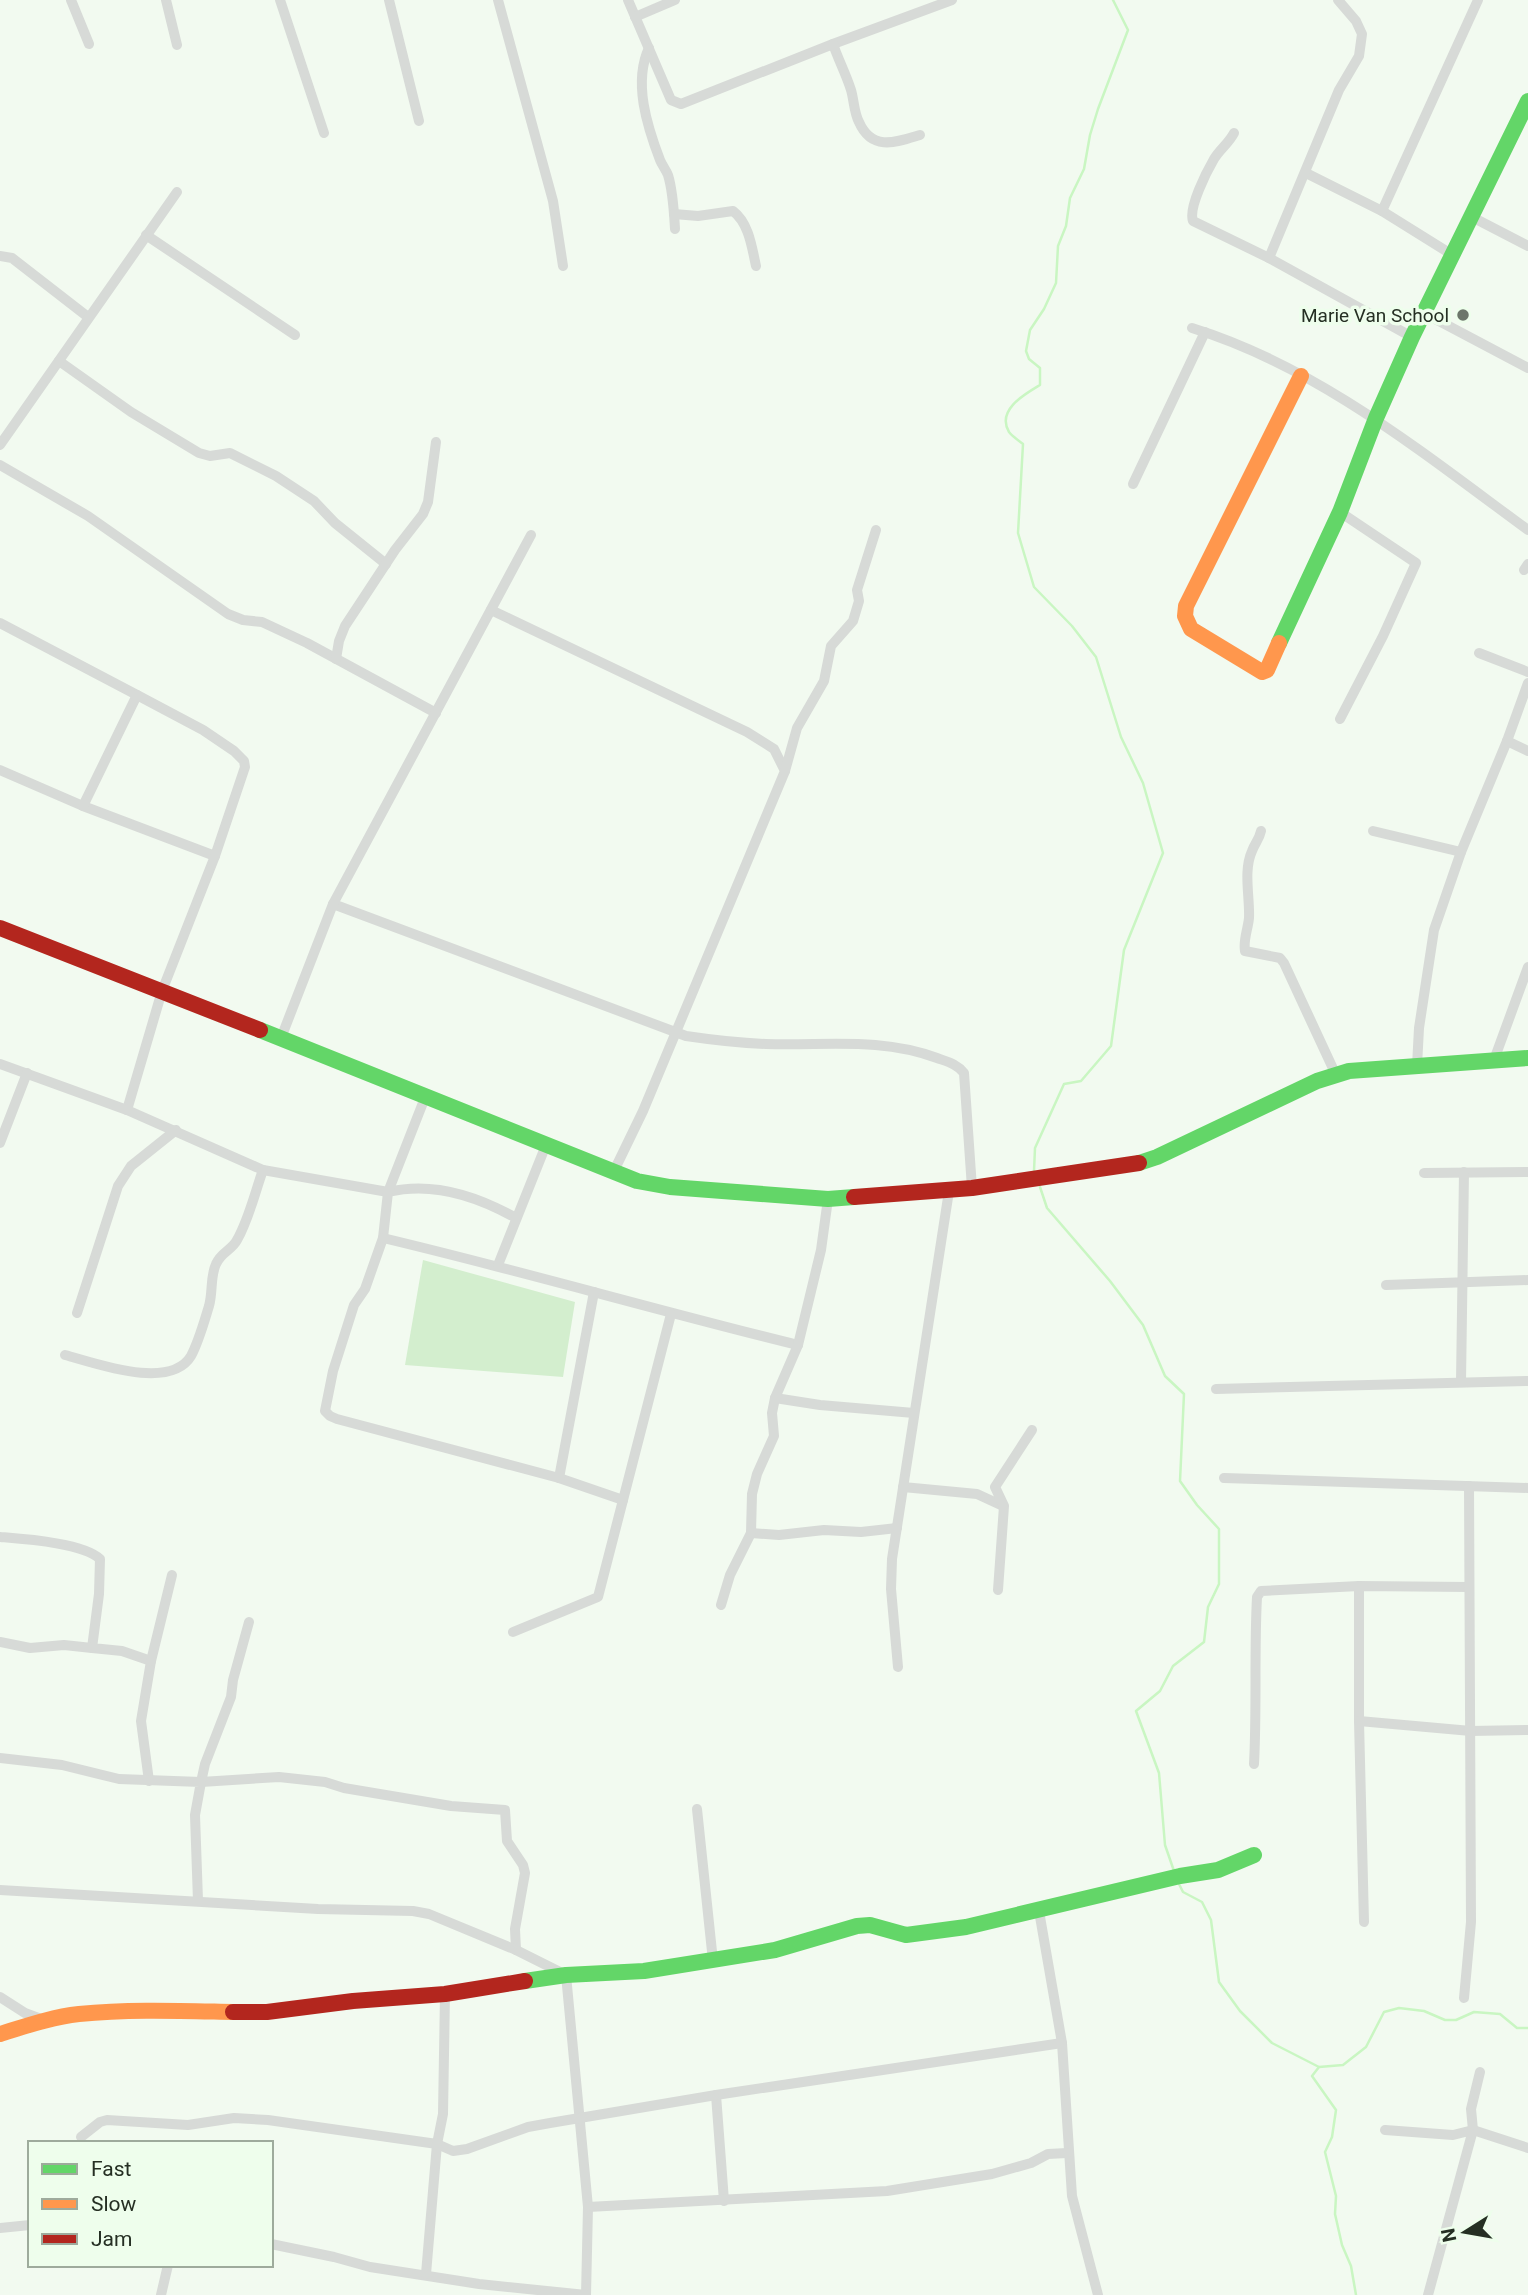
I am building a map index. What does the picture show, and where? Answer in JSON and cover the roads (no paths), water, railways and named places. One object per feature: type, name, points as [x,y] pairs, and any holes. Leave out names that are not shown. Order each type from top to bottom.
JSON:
[{"type":"street","points":[[71,0],[89,44]]},
{"type":"street","points":[[166,0],[177,45]]},
{"type":"street","points":[[280,0],[324,133]]},
{"type":"street","points":[[389,0],[419,121]]},
{"type":"street","points":[[498,0],[553,201],[563,266]]},
{"type":"street","points":[[628,0],[671,100],[681,104],[952,0]]},
{"type":"street","points":[[635,18],[675,0]]},
{"type":"street","points":[[1269,258],[1339,90],[1359,56],[1362,34],[1356,21],[1338,0]]},
{"type":"street","points":[[1382,211],[1478,0]]},
{"type":"street","points":[[833,44],[848,79],[859,122],[867,133],[879,142],[891,144],[920,135]]},
{"type":"street","points":[[649,48],[642,62],[644,106],[661,163],[667,173],[675,229]]},
{"type":"street","points":[[1301,376],[1186,606],[1185,616],[1191,629],[1262,672],[1267,670],[1340,512],[1376,418],[1451,254],[1526,113]]},
{"type":"street","points":[[1234,133],[1228,145],[1216,156],[1191,215],[1193,221],[1269,258],[1412,337]]},
{"type":"street","points":[[1306,173],[1382,211],[1451,254]]},
{"type":"street","points":[[0,445],[177,192]]},
{"type":"street","points":[[674,214],[698,216],[733,211],[738,214],[746,228],[757,266]]},
{"type":"street","points":[[1472,217],[1528,246]]},
{"type":"street","points":[[146,235],[295,335]]},
{"type":"street","points":[[0,256],[12,258],[88,317]]},
{"type":"street","points":[[1424,313],[1528,368]]},
{"type":"street","points":[[1192,328],[1301,376],[1376,418],[1528,530]]},
{"type":"street","points":[[1133,484],[1205,332]]},
{"type":"street","points":[[59,361],[131,412],[199,453],[210,456],[230,453],[276,476],[314,501],[335,523],[386,564]]},
{"type":"street","points":[[336,659],[345,626],[423,514],[428,502],[436,442]]},
{"type":"street","points":[[0,465],[88,516],[228,614],[243,620],[262,622],[436,713]]},
{"type":"street","points":[[1340,512],[1416,563],[1383,636],[1340,719]]},
{"type":"street","points":[[613,1173],[643,1111],[785,771],[797,728],[824,681],[831,646],[853,621],[859,601],[857,590],[876,530]]},
{"type":"street","points":[[281,1038],[333,904],[531,535]]},
{"type":"street","points":[[491,610],[747,732],[774,749],[785,771]]},
{"type":"street","points":[[0,623],[203,730],[244,761],[245,768],[215,856],[162,992],[127,1110]]},
{"type":"street","points":[[1479,653],[1528,672]]},
{"type":"street","points":[[1417,1066],[1419,1028],[1432,940],[1461,852],[1528,683]]},
{"type":"street","points":[[83,806],[137,695]]},
{"type":"street","points":[[1507,741],[1528,751]]},
{"type":"street","points":[[774,749],[791,745]]},
{"type":"street","points":[[0,770],[83,806],[215,856]]},
{"type":"street","points":[[1261,831],[1252,851],[1250,864],[1245,951],[1280,958],[1284,963],[1336,1075]]},
{"type":"street","points":[[1373,831],[1461,852]]},
{"type":"street","points":[[333,904],[686,1036],[721,1042],[855,1043],[910,1049],[959,1066],[964,1073],[972,1188]]},
{"type":"street","points":[[0,928],[426,1095],[613,1173],[636,1181],[670,1187],[828,1199],[949,1191],[1119,1167],[1157,1157],[1317,1081],[1349,1071],[1528,1058]]},
{"type":"street","points":[[1494,1060],[1528,967]]},
{"type":"street","points":[[0,1064],[127,1110],[263,1170],[388,1192],[407,1187],[442,1189],[496,1207],[516,1218]]},
{"type":"street","points":[[0,1143],[27,1073]]},
{"type":"street","points":[[426,1095],[388,1192],[383,1238],[365,1289],[354,1305],[333,1371],[325,1410],[337,1419],[559,1478],[623,1500]]},
{"type":"street","points":[[77,1313],[118,1186],[131,1166],[176,1130]]},
{"type":"street","points":[[498,1265],[546,1145]]},
{"type":"street","points":[[65,1355],[103,1367],[147,1372],[170,1373],[186,1362],[201,1331],[211,1297],[215,1265],[220,1256],[237,1241],[263,1170]]},
{"type":"street","points":[[1461,1382],[1464,1172]]},
{"type":"street","points":[[1424,1173],[1528,1172]]},
{"type":"street","points":[[898,1667],[890,1575],[949,1191]]},
{"type":"street","points":[[721,1605],[730,1575],[751,1533],[751,1493],[774,1436],[772,1413],[775,1398],[797,1345],[821,1250],[828,1199]]},
{"type":"street","points":[[383,1238],[498,1265],[671,1314],[797,1345]]},
{"type":"street","points":[[1386,1285],[1528,1280]]},
{"type":"street","points":[[559,1478],[594,1292]]},
{"type":"street","points":[[513,1632],[598,1597],[671,1314]]},
{"type":"street","points":[[1216,1389],[1528,1381]]},
{"type":"street","points":[[775,1398],[820,1405],[914,1413]]},
{"type":"street","points":[[998,1590],[1004,1506],[995,1488],[1032,1430]]},
{"type":"street","points":[[1224,1478],[1528,1488]]},
{"type":"street","points":[[1464,1998],[1471,1922],[1469,1486]]},
{"type":"street","points":[[903,1487],[976,1494],[1004,1506]]},
{"type":"street","points":[[751,1533],[779,1535],[824,1530],[861,1532],[897,1528]]},
{"type":"street","points":[[0,1537],[65,1546],[94,1553],[100,1559],[99,1594],[92,1648]]},
{"type":"street","points":[[149,1781],[141,1721],[150,1661],[172,1575]]},
{"type":"street","points":[[1254,1764],[1258,1594],[1265,1590],[1359,1586],[1468,1587]]},
{"type":"street","points":[[1359,1586],[1364,1922]]},
{"type":"street","points":[[198,1901],[195,1815],[201,1782],[205,1764],[231,1697],[249,1622]]},
{"type":"street","points":[[0,1642],[30,1648],[64,1645],[121,1651],[150,1661]]},
{"type":"street","points":[[1359,1721],[1471,1731],[1528,1730]]},
{"type":"street","points":[[0,1758],[62,1765],[119,1779],[201,1782],[279,1777],[325,1782],[344,1788],[451,1805],[505,1810],[507,1841],[523,1865],[525,1873],[515,1929],[516,1950]]},
{"type":"street","points":[[697,1809],[713,1961]]},
{"type":"street","points":[[0,2034],[44,2020],[78,2014],[139,2011],[267,2012],[353,2001],[445,1994],[566,1975],[644,1971],[775,1950],[857,1926],[870,1925],[906,1935],[966,1927],[1180,1876],[1225,1869],[1254,1855]]},
{"type":"street","points":[[0,1890],[318,1909],[413,1911],[429,1914],[516,1950],[566,1975]]},
{"type":"street","points":[[1039,1911],[1062,2043],[1072,2196],[1098,2295]]},
{"type":"street","points":[[273,2244],[370,2267],[480,2284],[586,2295],[589,2207],[578,2118],[566,1975]]},
{"type":"street","points":[[426,2274],[437,2144],[443,2114],[445,1994]]},
{"type":"street","points":[[0,1997],[25,2013],[44,2020]]},
{"type":"street","points":[[81,2137],[100,2122],[107,2120],[188,2125],[234,2119],[268,2120],[437,2144],[453,2151],[467,2149],[528,2127],[578,2118],[1062,2043]]},
{"type":"street","points":[[1428,2295],[1473,2130],[1471,2109],[1480,2072]]},
{"type":"street","points":[[716,2095],[724,2201]]},
{"type":"street","points":[[1385,2130],[1453,2135],[1473,2130],[1528,2148]]},
{"type":"street","points":[[589,2207],[887,2191],[992,2174],[1031,2163],[1048,2154],[1068,2153]]},
{"type":"street","points":[[0,2228],[28,2225]]},
{"type":"street","points":[[161,2295],[168,2267]]},
{"type":"waterway","points":[[1034,1171],[1035,1148],[1064,1084],[1081,1081],[1111,1046],[1124,950],[1163,853],[1143,783],[1121,737],[1096,657],[1072,626],[1034,587],[1018,533],[1023,444],[1010,434],[1006,424],[1006,417],[1014,404],[1040,385],[1040,368],[1029,359],[1026,351],[1030,330],[1056,283],[1058,246],[1066,226],[1070,198],[1084,169],[1098,109],[1128,30],[1113,0]]},
{"type":"waterway","points":[[1040,1187],[1047,1208],[1110,1281],[1143,1325],[1165,1376],[1184,1394],[1180,1481],[1219,1529],[1219,1584],[1208,1607],[1204,1642],[1173,1666],[1160,1691],[1136,1711],[1159,1773],[1165,1845],[1174,1871]]},
{"type":"waterway","points":[[1179,1884],[1183,1892],[1202,1902],[1211,1920],[1219,1982],[1240,2011],[1272,2043],[1319,2067]]},
{"type":"waterway","points":[[1356,2295],[1351,2266],[1342,2245],[1335,2214],[1336,2196],[1325,2152],[1332,2137],[1336,2110],[1312,2076],[1319,2067],[1343,2065],[1366,2047],[1384,2012],[1399,2008],[1424,2011],[1445,2020],[1456,2020],[1474,2012],[1500,2014],[1517,2028],[1528,2028]]},
{"type":"place","name":"Marie Van School","points":[[1463,315]]}]
